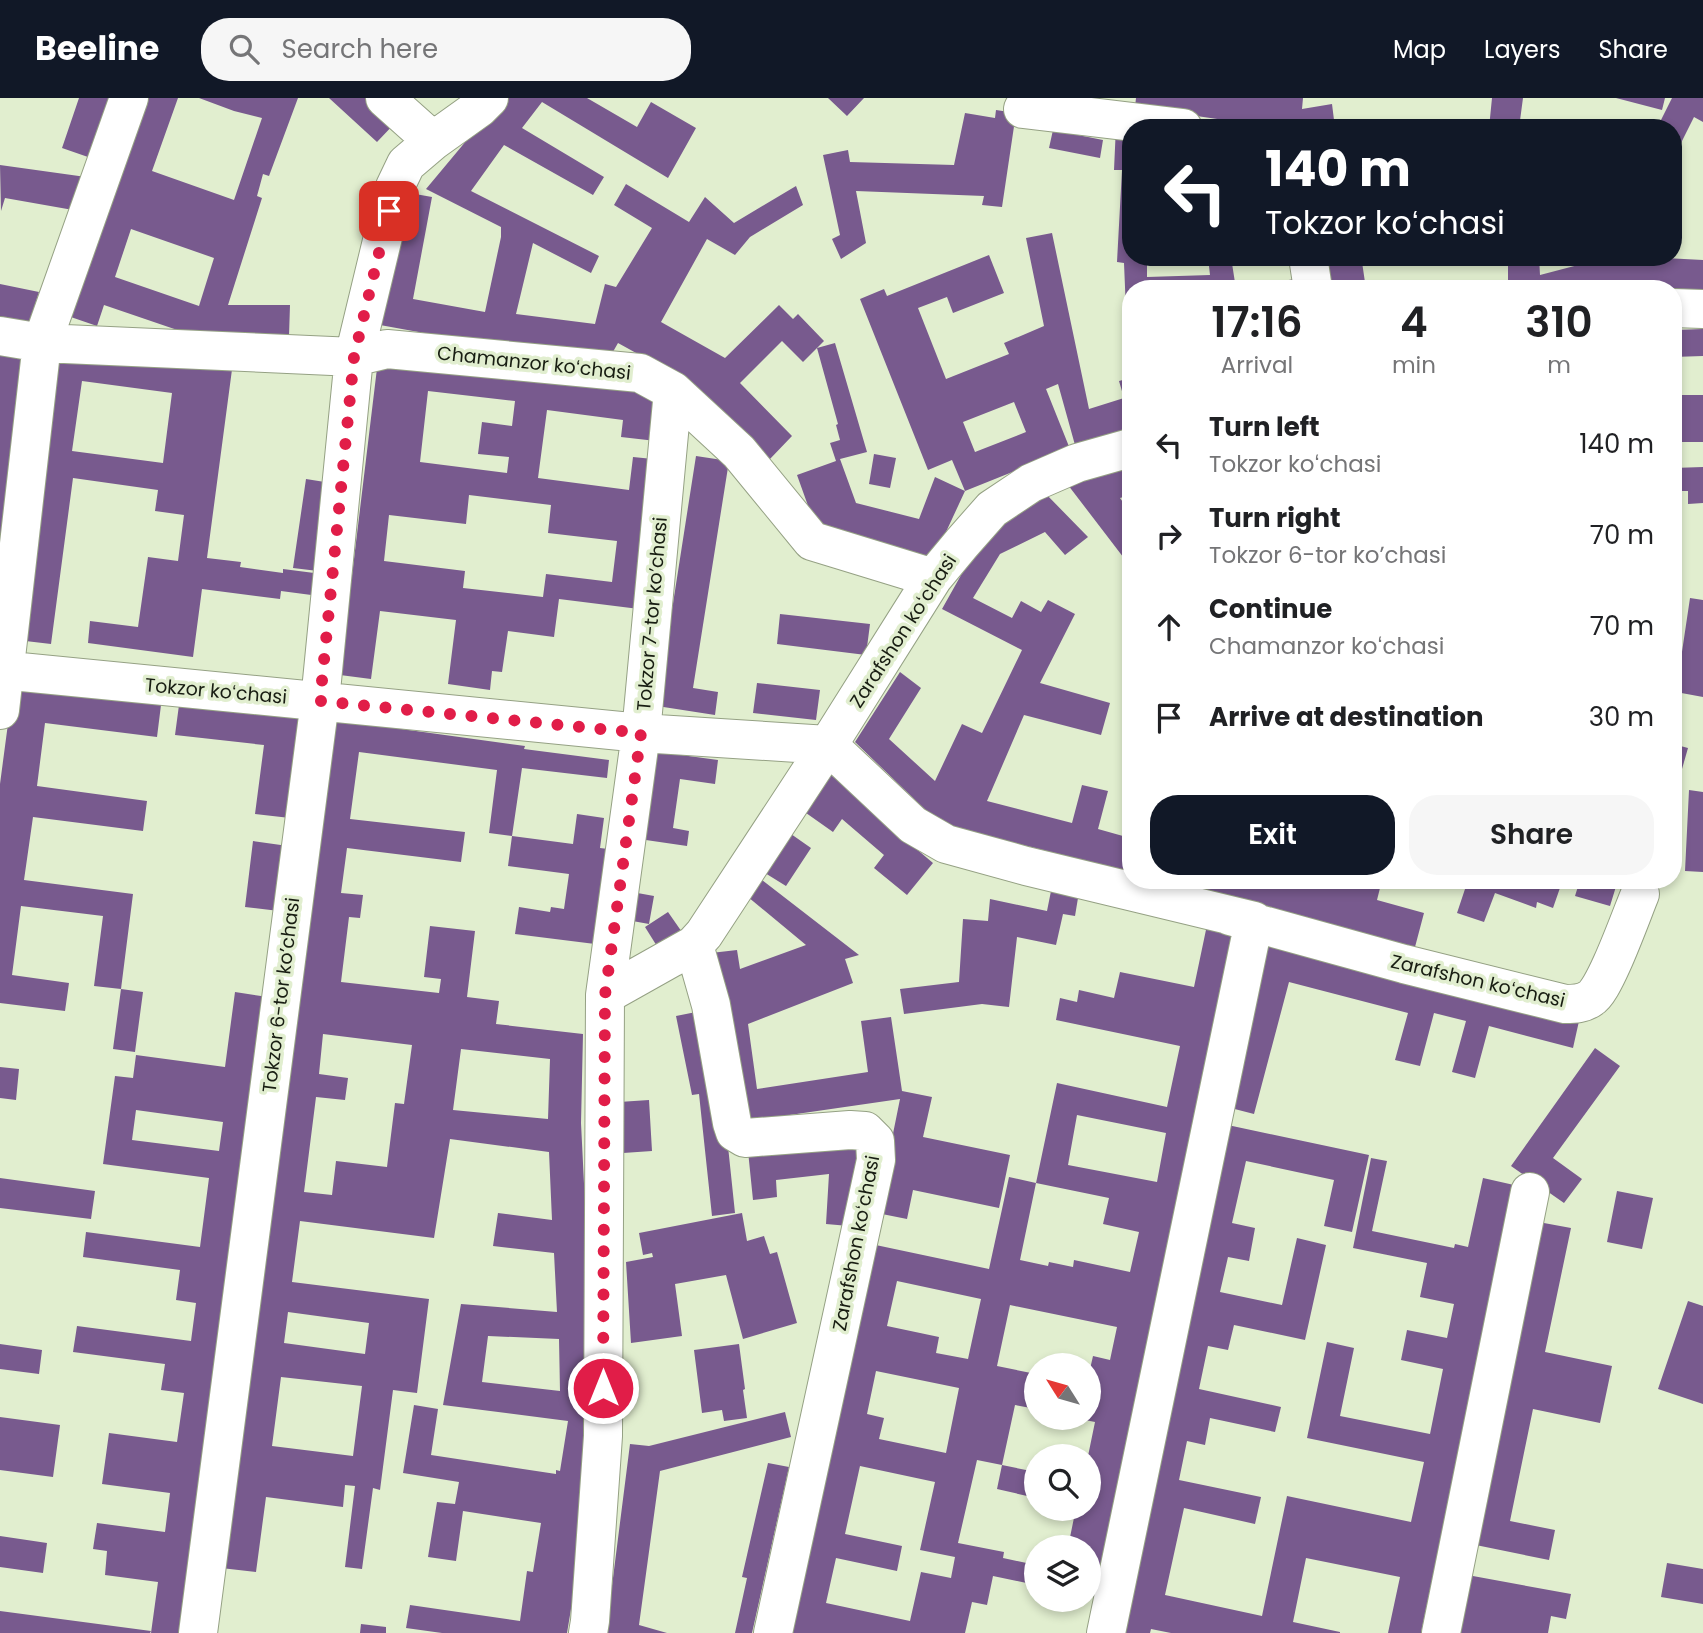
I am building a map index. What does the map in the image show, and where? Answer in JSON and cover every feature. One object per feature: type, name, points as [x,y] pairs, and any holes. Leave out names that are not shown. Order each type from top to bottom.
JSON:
[{"type":"street","points":[[0,710],[42,343],[129,98]]},
{"type":"street","points":[[385,98],[433,141]]},
{"type":"street","points":[[354,357],[395,187],[406,164],[489,98]]},
{"type":"street","points":[[1023,109],[1122,121]]},
{"type":"street","points":[[1682,308],[1703,309]]},
{"type":"street","name":"Chamanzor koʻchasi","points":[[0,336],[42,343],[354,357],[387,349],[640,373],[673,391],[739,453],[812,541],[933,578]]},
{"type":"street","name":"Tokzor 6-tor koʼchasi","points":[[198,1633],[320,701],[354,357]]},
{"type":"street","name":"Tokzor 7-tor koʼchasi","points":[[588,1633],[603,1436],[605,995],[641,733],[673,391]]},
{"type":"street","name":"Zarafshon koʻchasi","points":[[773,1633],[876,1160],[875,1141],[865,1131],[850,1130],[745,1138],[735,1132],[711,1005],[694,945],[704,934],[828,745],[933,578],[992,509],[1031,483],[1077,464],[1122,450]]},
{"type":"street","name":"Tokzor koʻchasi","points":[[3,671],[641,733]]},
{"type":"street","points":[[641,733],[828,745]]},
{"type":"street","name":"Zarafshon koʻchasi","points":[[828,745],[913,825],[946,844],[1254,921],[1404,964],[1565,1004],[1581,1003],[1594,998],[1604,981],[1640,894]]},
{"type":"street","points":[[1106,1633],[1254,921]]},
{"type":"street","points":[[605,995],[694,945]]},
{"type":"street","points":[[1441,1633],[1530,1192]]},
{"type":"building","points":[[79,98],[115,98],[88,157],[62,148]]},
{"type":"building","points":[[141,98],[178,98],[152,171],[234,200],[262,118],[199,98],[298,98],[269,176],[263,174],[257,196],[262,198],[228,305],[290,305],[289,336],[189,334],[104,305],[97,326],[65,315]],"holes":[[[131,229],[214,258],[199,306],[115,277]]]},
{"type":"building","points":[[329,98],[371,98],[396,122],[377,142]]},
{"type":"building","points":[[502,98],[587,98],[637,127],[651,102],[696,128],[668,178],[542,102],[522,128],[604,177],[593,195],[504,145],[471,191],[599,256],[591,273],[533,243],[516,314],[595,324],[605,284],[616,287],[652,228],[614,205],[626,184],[689,222],[705,197],[734,223],[796,186],[803,205],[750,237],[735,255],[707,239],[661,322],[725,358],[779,305],[793,319],[798,314],[824,341],[803,362],[782,341],[740,383],[792,436],[769,460],[696,386],[618,343],[610,357],[479,343],[380,325],[404,192],[432,197],[413,299],[485,312],[501,227],[426,189]]},
{"type":"building","points":[[828,98],[864,98],[847,116]]},
{"type":"building","points":[[1136,98],[1303,98],[1302,109],[1332,104],[1334,119],[1217,119],[1135,107]]},
{"type":"building","points":[[1492,98],[1523,98],[1520,119],[1490,119]]},
{"type":"building","points":[[1616,98],[1665,98],[1662,110]]},
{"type":"building","points":[[1672,98],[1703,98],[1703,122],[1694,117],[1682,141],[1682,119],[1662,119]]},
{"type":"building","points":[[996,110],[1016,113],[1002,207],[982,205],[984,196],[856,191],[866,243],[841,259],[832,239],[840,235],[823,155],[848,150],[850,162],[954,165],[965,113],[995,118]]},
{"type":"building","points":[[1116,126],[1122,126],[1122,170],[1114,170]]},
{"type":"building","points":[[1053,130],[1103,140],[1100,158],[1049,148]]},
{"type":"building","points":[[0,165],[86,177],[73,210],[5,198],[1,211]]},
{"type":"building","points":[[1122,170],[1122,263],[1117,262]]},
{"type":"building","points":[[1052,233],[1089,409],[1122,399],[1122,430],[1075,445],[1058,384],[1046,389],[1070,449],[965,491],[952,460],[928,470],[860,299],[884,289],[887,296],[989,255],[1004,293],[953,313],[947,297],[918,308],[946,379],[1009,354],[1004,343],[1044,326],[1026,238]],"holes":[[[1014,402],[1026,432],[975,452],[963,422]]]},
{"type":"building","points":[[1682,259],[1703,260],[1703,292],[1682,290],[1682,280],[1508,280],[1508,266],[1540,266],[1540,275],[1574,266],[1682,266]]},
{"type":"building","points":[[1124,266],[1147,266],[1147,277],[1210,275],[1209,266],[1232,266],[1235,280],[1125,280]]},
{"type":"building","points":[[1320,266],[1363,266],[1365,280],[1322,280]]},
{"type":"building","points":[[0,284],[39,292],[28,326],[0,321]]},
{"type":"building","points":[[1703,329],[1703,356],[1682,357],[1682,330]]},
{"type":"building","points":[[0,343],[29,347],[0,546]]},
{"type":"building","points":[[835,343],[867,452],[840,459],[856,503],[919,519],[935,477],[965,491],[933,560],[816,528],[797,475],[836,461],[830,443],[840,440],[836,425],[838,424],[817,348]]},
{"type":"building","points":[[55,355],[233,362],[207,558],[241,562],[240,567],[283,573],[283,569],[322,574],[319,596],[281,591],[280,599],[202,589],[193,657],[88,643],[90,621],[138,627],[148,557],[178,561],[184,515],[155,511],[158,490],[73,478],[51,644],[17,640]],"holes":[[[82,381],[172,393],[163,463],[72,451]]]},
{"type":"building","points":[[378,360],[662,394],[656,441],[621,437],[623,420],[547,410],[538,478],[629,490],[633,457],[653,459],[639,609],[559,599],[554,637],[508,631],[502,672],[492,671],[490,690],[448,684],[456,620],[380,611],[371,679],[340,675]],"holes":[[[428,391],[515,401],[512,426],[482,422],[478,454],[509,457],[507,473],[420,462]],[[469,495],[551,505],[548,533],[617,541],[612,582],[546,574],[543,597],[463,588],[465,571],[384,561],[389,515],[466,524]]]},
{"type":"building","points":[[1682,395],[1703,395],[1703,442],[1682,442]]},
{"type":"building","points":[[874,454],[896,458],[890,488],[869,484]]},
{"type":"building","points":[[696,456],[729,461],[693,688],[718,692],[715,715],[657,706]]},
{"type":"building","points":[[1122,467],[1122,556],[1068,485]]},
{"type":"building","points":[[1703,467],[1703,503],[1688,504],[1688,491],[1682,491],[1682,468]]},
{"type":"building","points":[[306,479],[331,483],[318,571],[293,568]]},
{"type":"building","points":[[1045,493],[1088,537],[1065,555],[1045,532],[1000,554],[973,598],[1012,618],[1021,601],[1041,612],[1048,600],[1075,614],[1040,683],[1110,703],[1101,735],[1024,715],[987,801],[1072,823],[1082,785],[1108,791],[1098,829],[1122,836],[1122,870],[940,824],[855,742],[900,672],[921,688],[889,739],[935,781],[962,724],[982,733],[1022,650],[942,609],[983,536]]},
{"type":"building","points":[[1690,598],[1703,600],[1703,697],[1682,693],[1682,652]]},
{"type":"building","points":[[780,614],[870,624],[866,655],[777,644]]},
{"type":"building","points":[[757,683],[820,690],[816,720],[753,713]]},
{"type":"building","points":[[13,686],[161,705],[157,737],[45,723],[37,786],[147,801],[143,831],[33,817],[24,880],[133,894],[121,989],[94,986],[103,916],[21,906],[12,975],[69,983],[65,1011],[0,1003],[0,784]]},
{"type":"building","points":[[179,705],[301,719],[290,818],[255,814],[264,745],[175,735]]},
{"type":"building","points":[[329,719],[609,760],[607,778],[522,768],[512,836],[489,833],[497,770],[359,752],[350,819],[465,832],[461,862],[347,848],[341,893],[363,895],[360,918],[349,917],[341,982],[439,993],[441,979],[424,977],[430,926],[475,931],[467,997],[499,1001],[496,1024],[583,1034],[581,1123],[596,1425],[567,1633],[442,1633],[406,1628],[410,1605],[520,1621],[527,1571],[533,1572],[541,1523],[463,1511],[456,1561],[428,1557],[437,1502],[455,1504],[459,1482],[403,1473],[414,1405],[438,1409],[431,1455],[556,1474],[556,1470],[560,1471],[568,1421],[443,1405],[461,1304],[557,1312],[554,1253],[493,1246],[498,1213],[552,1220],[549,1152],[450,1139],[434,1238],[300,1221],[292,1282],[429,1299],[417,1393],[393,1390],[380,1490],[373,1488],[362,1569],[345,1567],[355,1486],[345,1485],[343,1507],[266,1497],[256,1572],[221,1568]],"holes":[[[323,1034],[412,1045],[404,1104],[395,1103],[387,1167],[336,1161],[332,1195],[304,1192],[316,1097],[345,1100],[348,1078],[319,1074]],[[461,1049],[550,1059],[548,1119],[453,1110]],[[288,1312],[369,1323],[365,1354],[284,1343]],[[488,1336],[559,1339],[560,1391],[482,1382]],[[281,1377],[362,1386],[353,1456],[272,1446]]]},
{"type":"building","points":[[1682,746],[1688,748],[1682,769]]},
{"type":"building","points":[[652,751],[718,760],[715,784],[680,779],[673,828],[689,831],[687,846],[639,839]]},
{"type":"building","points":[[825,771],[859,795],[933,863],[907,895],[874,868],[884,855],[842,819],[833,832],[799,808]]},
{"type":"building","points":[[1689,790],[1703,792],[1703,872],[1685,871]]},
{"type":"building","points":[[577,814],[604,818],[600,848],[608,849],[595,944],[515,934],[519,907],[550,912],[551,907],[564,909],[569,874],[508,866],[512,836],[573,844]]},
{"type":"building","points":[[791,834],[811,848],[786,886],[765,873]]},
{"type":"building","points":[[253,841],[288,846],[279,911],[245,907]]},
{"type":"building","points":[[762,880],[859,955],[845,959],[853,983],[748,1024],[757,1089],[868,1072],[861,1021],[891,1017],[902,1091],[932,1097],[923,1137],[1010,1155],[999,1208],[913,1190],[907,1219],[877,1213],[900,1099],[735,1123],[711,953],[737,950],[740,969],[806,945],[748,897]]},
{"type":"building","points":[[1053,881],[1080,886],[1075,916],[1063,914],[1056,945],[1017,937],[1009,1007],[982,1004],[904,1014],[900,989],[959,982],[963,919],[988,921],[990,899],[1047,911]]},
{"type":"building","points":[[1198,889],[1380,889],[1377,900],[1424,913],[1415,947]]},
{"type":"building","points":[[1465,889],[1560,889],[1553,908],[1537,902],[1536,908],[1495,893],[1484,922],[1457,913]]},
{"type":"building","points":[[1577,889],[1615,889],[1610,906],[1575,896]]},
{"type":"building","points":[[632,892],[654,896],[649,924],[627,920]]},
{"type":"building","points":[[668,912],[684,935],[660,951],[645,927]]},
{"type":"building","points":[[1207,925],[1238,932],[1101,1574],[1101,1535],[1070,1535],[1073,1521],[1101,1521],[1101,1444],[1090,1444],[1093,1430],[1101,1430],[1101,1358],[1110,1360],[1117,1327],[1010,1305],[997,1366],[1024,1372],[1024,1407],[1015,1405],[1002,1465],[977,1460],[958,1543],[1004,1552],[1003,1558],[1024,1562],[1024,1582],[993,1576],[987,1605],[972,1602],[965,1633],[786,1633],[871,1244],[989,1269],[1009,1177],[1036,1183],[1057,1083],[1167,1107],[1180,1046],[1056,1020],[1060,998],[1077,1002],[1079,990],[1114,998],[1120,972],[1194,987]],"holes":[[[1077,1115],[1166,1133],[1157,1182],[1068,1165]],[[1036,1183],[1109,1198],[1103,1224],[1139,1232],[1130,1272],[1074,1260],[1073,1267],[1049,1262],[1048,1266],[1020,1260]],[[897,1281],[981,1299],[968,1359],[936,1353],[939,1337],[887,1326]],[[876,1371],[959,1388],[946,1453],[879,1439],[884,1418],[867,1414]],[[860,1466],[935,1482],[920,1550],[955,1557],[951,1578],[921,1572],[910,1621],[826,1603],[836,1558],[897,1571],[902,1546],[845,1534]]]},
{"type":"building","points":[[1267,940],[1579,1021],[1573,1048],[1489,1026],[1475,1078],[1452,1072],[1466,1021],[1434,1013],[1420,1066],[1395,1060],[1408,1013],[1289,982],[1254,1114],[1223,1106]]},
{"type":"building","points":[[121,989],[143,992],[135,1052],[113,1049]]},
{"type":"building","points":[[235,992],[268,997],[185,1633],[151,1633],[158,1582],[105,1575],[107,1551],[93,1549],[97,1523],[165,1532],[170,1493],[102,1484],[109,1433],[177,1442],[184,1393],[161,1390],[165,1364],[73,1352],[77,1326],[191,1341],[196,1303],[176,1300],[180,1270],[83,1257],[86,1232],[200,1247],[209,1178],[103,1164],[115,1076],[133,1078],[136,1055],[225,1067]],"holes":[[[136,1110],[223,1122],[219,1151],[132,1140]]]},
{"type":"building","points":[[706,1010],[722,1089],[735,1213],[712,1216],[699,1094],[692,1095],[676,1016]]},
{"type":"building","points":[[1595,1048],[1620,1066],[1553,1158],[1582,1179],[1564,1203],[1511,1166]]},
{"type":"building","points":[[0,1067],[19,1069],[16,1100],[0,1098]]},
{"type":"building","points":[[649,1100],[652,1151],[623,1153],[619,1102]]},
{"type":"building","points":[[1223,1124],[1369,1155],[1352,1232],[1324,1226],[1334,1180],[1246,1161],[1232,1223],[1255,1228],[1249,1261],[1228,1257],[1220,1292],[1282,1305],[1297,1238],[1326,1245],[1305,1340],[1234,1325],[1228,1350],[1208,1346],[1199,1389],[1281,1407],[1275,1432],[1210,1418],[1205,1445],[1187,1441],[1179,1480],[1261,1497],[1255,1524],[1184,1508],[1165,1595],[1262,1616],[1287,1496],[1411,1522],[1424,1462],[1307,1438],[1327,1342],[1354,1348],[1340,1416],[1430,1434],[1443,1369],[1401,1360],[1407,1330],[1447,1338],[1454,1304],[1420,1297],[1427,1263],[1353,1248],[1371,1158],[1387,1161],[1372,1231],[1454,1248],[1455,1244],[1468,1247],[1483,1178],[1514,1185],[1421,1633],[1388,1633],[1400,1577],[1306,1558],[1293,1622],[1340,1633],[1171,1633],[1151,1629],[1150,1633],[1111,1633]]},
{"type":"building","points":[[859,1140],[849,1226],[826,1224],[829,1174],[776,1180],[777,1197],[753,1200],[748,1151]]},
{"type":"building","points":[[0,1178],[95,1191],[91,1219],[0,1208]]},
{"type":"building","points":[[1617,1191],[1653,1198],[1642,1249],[1607,1242]]},
{"type":"building","points":[[742,1213],[747,1241],[764,1236],[770,1254],[777,1252],[797,1323],[743,1339],[726,1275],[675,1284],[682,1336],[631,1343],[626,1262],[653,1257],[652,1253],[643,1255],[639,1233]]},
{"type":"building","points":[[1533,1221],[1571,1228],[1545,1352],[1612,1366],[1600,1423],[1533,1409],[1510,1521],[1555,1530],[1549,1560],[1466,1543]]},
{"type":"building","points":[[1688,1301],[1703,1306],[1703,1404],[1658,1389]]},
{"type":"building","points":[[0,1344],[42,1350],[39,1374],[0,1369]]},
{"type":"building","points":[[739,1344],[747,1418],[724,1421],[722,1410],[702,1413],[694,1350]]},
{"type":"building","points":[[785,1412],[791,1437],[660,1471],[639,1625],[667,1633],[606,1633],[630,1444],[649,1446]]},
{"type":"building","points":[[0,1417],[60,1425],[53,1477],[0,1470]]},
{"type":"building","points":[[768,1463],[789,1467],[752,1633],[735,1633],[747,1578],[742,1577]]},
{"type":"building","points":[[1002,1465],[1024,1470],[1024,1495],[997,1489]]},
{"type":"building","points":[[0,1536],[47,1543],[43,1573],[0,1567]]},
{"type":"building","points":[[1667,1563],[1703,1569],[1703,1604],[1661,1597]]},
{"type":"building","points":[[1462,1574],[1571,1594],[1566,1619],[1551,1616],[1548,1633],[1451,1633]]},
{"type":"building","points":[[0,1611],[151,1631],[0,1633]]},
{"type":"building","points":[[361,1624],[386,1627],[386,1633],[360,1633]]},
{"type":"route","points":[[389,211],[354,357],[320,701],[641,733],[605,995],[603,1388]]}]
